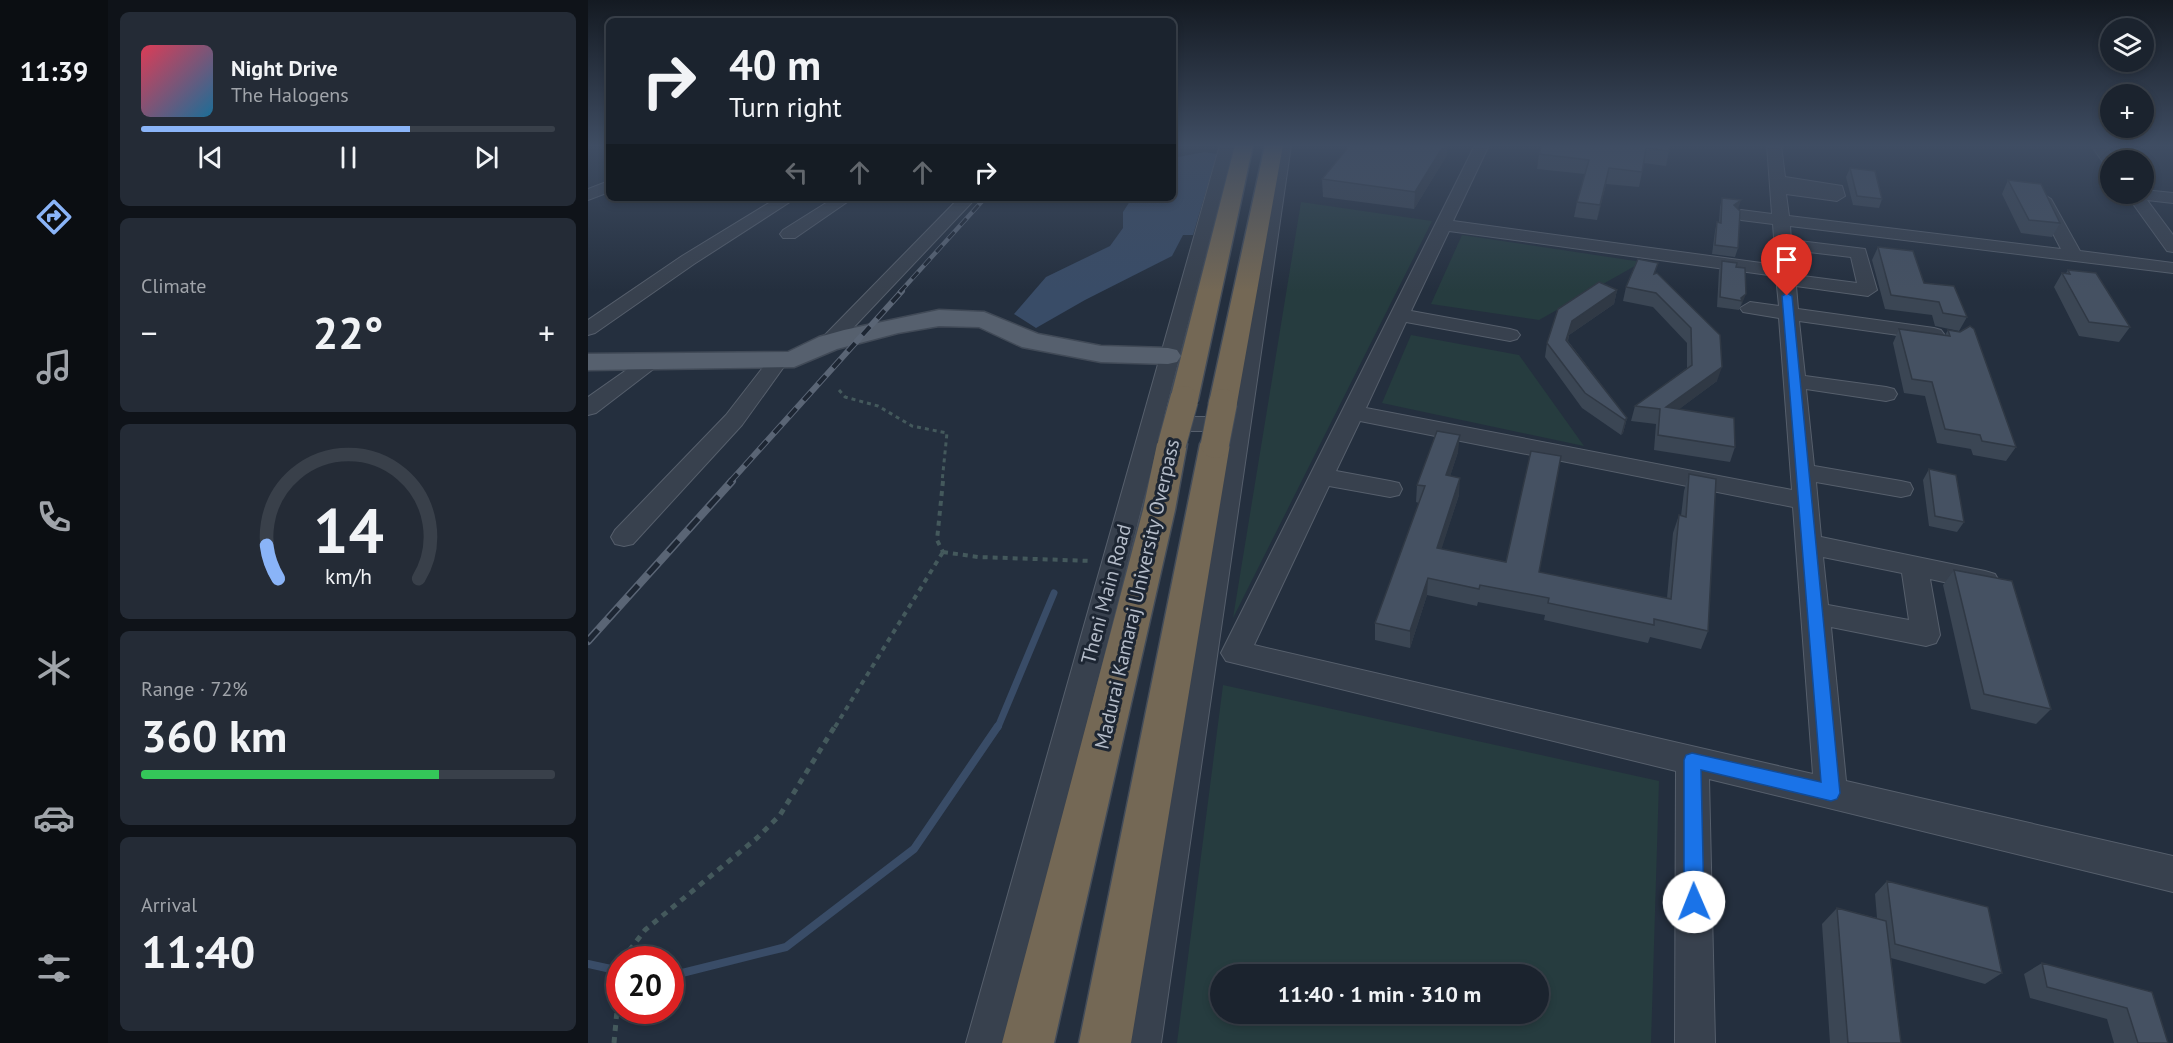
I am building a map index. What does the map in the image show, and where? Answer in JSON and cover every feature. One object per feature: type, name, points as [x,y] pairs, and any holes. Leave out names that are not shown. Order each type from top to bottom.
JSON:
[{"type":"highway","name":"Madurai Kamaraj University Overpass","points":[[1028,1043],[1159,510],[1161,434],[1184,400],[1233,194]]},
{"type":"highway","points":[[1105,1043],[1225,424],[1265,194]]},
{"type":"main road","points":[[589,362],[648,363],[795,359],[828,343],[898,325],[929,320],[984,320],[1031,341],[1101,354],[1168,356]]},
{"type":"street","name":"Theni Main Road","points":[[986,1043],[1116,561],[1161,434],[1168,356],[1213,194]]},
{"type":"street","points":[[1141,1043],[1225,424],[1274,194]]},
{"type":"street","points":[[1459,194],[1236,653],[2173,874]]},
{"type":"street","points":[[1778,194],[1831,793]]},
{"type":"street","points":[[2154,196],[2173,198]]},
{"type":"street","points":[[2043,199],[2092,277]]},
{"type":"street","points":[[588,329],[688,260],[783,201]]},
{"type":"street","points":[[789,234],[840,201]]},
{"type":"street","points":[[828,343],[965,201]]},
{"type":"street","points":[[2141,204],[2173,247]]},
{"type":"street","points":[[1741,215],[2173,268]]},
{"type":"street","points":[[1444,225],[1784,263]]},
{"type":"street","points":[[1738,252],[1784,263]]},
{"type":"street","points":[[1750,308],[1952,337]]},
{"type":"street","points":[[1400,315],[1510,335]]},
{"type":"street","points":[[624,537],[734,420],[778,361]]},
{"type":"street","points":[[588,408],[648,363]]},
{"type":"street","points":[[1794,381],[1886,394]]},
{"type":"street","points":[[1353,413],[1805,501]]},
{"type":"street","points":[[1161,434],[1225,424]]},
{"type":"street","points":[[1802,472],[1901,489]]},
{"type":"street","points":[[1322,477],[1390,489]]},
{"type":"street","points":[[1809,544],[1988,581]]},
{"type":"street","points":[[1815,613],[1926,635],[1914,566]]},
{"type":"street","points":[[1692,760],[1695,1043]]},
{"type":"path","points":[[839,390],[845,397],[878,406],[912,426],[947,433],[937,540],[943,552]]},
{"type":"path","points":[[943,552],[978,558],[1116,561]]},
{"type":"path","points":[[633,946],[645,930],[757,838],[780,815],[943,552]]},
{"type":"path","points":[[614,1043],[616,1024]]},
{"type":"green space","points":[[1301,202],[1432,221],[1233,618]]},
{"type":"green space","points":[[1462,235],[1642,262],[1539,320],[1431,304]]},
{"type":"green space","points":[[1411,335],[1519,355],[1584,446],[1382,403]]},
{"type":"green space","points":[[1223,685],[1659,781],[1651,1043],[1177,1043]]},
{"type":"water","points":[[1176,194],[1205,194],[1193,235],[1183,235],[1172,256],[1085,300],[1036,328],[1014,314],[1046,277],[1110,246],[1123,228],[1123,212],[1130,201],[1176,201]]},
{"type":"building","points":[[1579,194],[1603,194],[1600,205],[1577,202]]},
{"type":"building","points":[[1856,194],[1881,194],[1882,199],[1857,196]]},
{"type":"building","points":[[2015,194],[2046,194],[2060,223],[2029,220]]},
{"type":"building","points":[[1722,198],[1741,200],[1734,205],[1740,211],[1738,248],[1715,245],[1717,222],[1721,223]]},
{"type":"building","points":[[1878,247],[1913,251],[1924,283],[1954,286],[1967,317],[1943,313],[1939,302],[1891,295]]},
{"type":"building","points":[[1638,259],[1658,263],[1654,274],[1657,273],[1720,335],[1722,367],[1666,407],[1734,418],[1735,447],[1658,435],[1660,409],[1635,406],[1692,365],[1691,328],[1656,293],[1626,287]]},
{"type":"building","points":[[1722,261],[1737,263],[1736,267],[1745,268],[1746,294],[1741,298],[1742,301],[1720,297]]},
{"type":"building","points":[[2068,270],[2096,273],[2130,327],[2089,322],[2062,273],[2070,274]]},
{"type":"building","points":[[1599,282],[1617,290],[1572,321],[1566,340],[1627,418],[1625,420],[1585,393],[1547,343],[1558,309]]},
{"type":"building","points":[[1970,326],[1974,329],[2016,447],[1982,441],[1980,435],[1945,429],[1932,382],[1912,379],[1899,329],[1950,336],[1948,330],[1960,332]]},
{"type":"building","points":[[1437,431],[1460,435],[1446,475],[1460,478],[1437,548],[1506,562],[1531,451],[1561,456],[1539,572],[1671,599],[1679,515],[1686,517],[1689,474],[1716,479],[1708,631],[1654,619],[1654,625],[1548,603],[1549,598],[1480,585],[1479,589],[1428,578],[1410,631],[1375,623],[1425,486],[1417,485]]},
{"type":"building","points":[[1929,469],[1956,475],[1964,522],[1935,516]]},
{"type":"building","points":[[1954,570],[2012,581],[2051,709],[1984,694]]},
{"type":"building","points":[[1887,881],[1988,907],[2002,973],[1895,944]]},
{"type":"building","points":[[1837,908],[1886,921],[1901,1043],[1848,1043]]},
{"type":"building","points":[[2042,963],[2152,992],[2168,1043],[2138,1043],[2127,1008],[2047,987]]},
{"type":"waterway","points":[[998,727],[1054,593]]},
{"type":"waterway","points":[[684,972],[786,947],[914,849],[998,726]]},
{"type":"waterway","points":[[588,964],[606,968]]},
{"type":"railway","points":[[900,292],[982,201]]},
{"type":"railway","points":[[730,482],[902,291]]},
{"type":"railway","points":[[588,641],[732,481]]},
{"type":"route","points":[[1694,902],[1692,760],[1831,793],[1787,296]]}]
